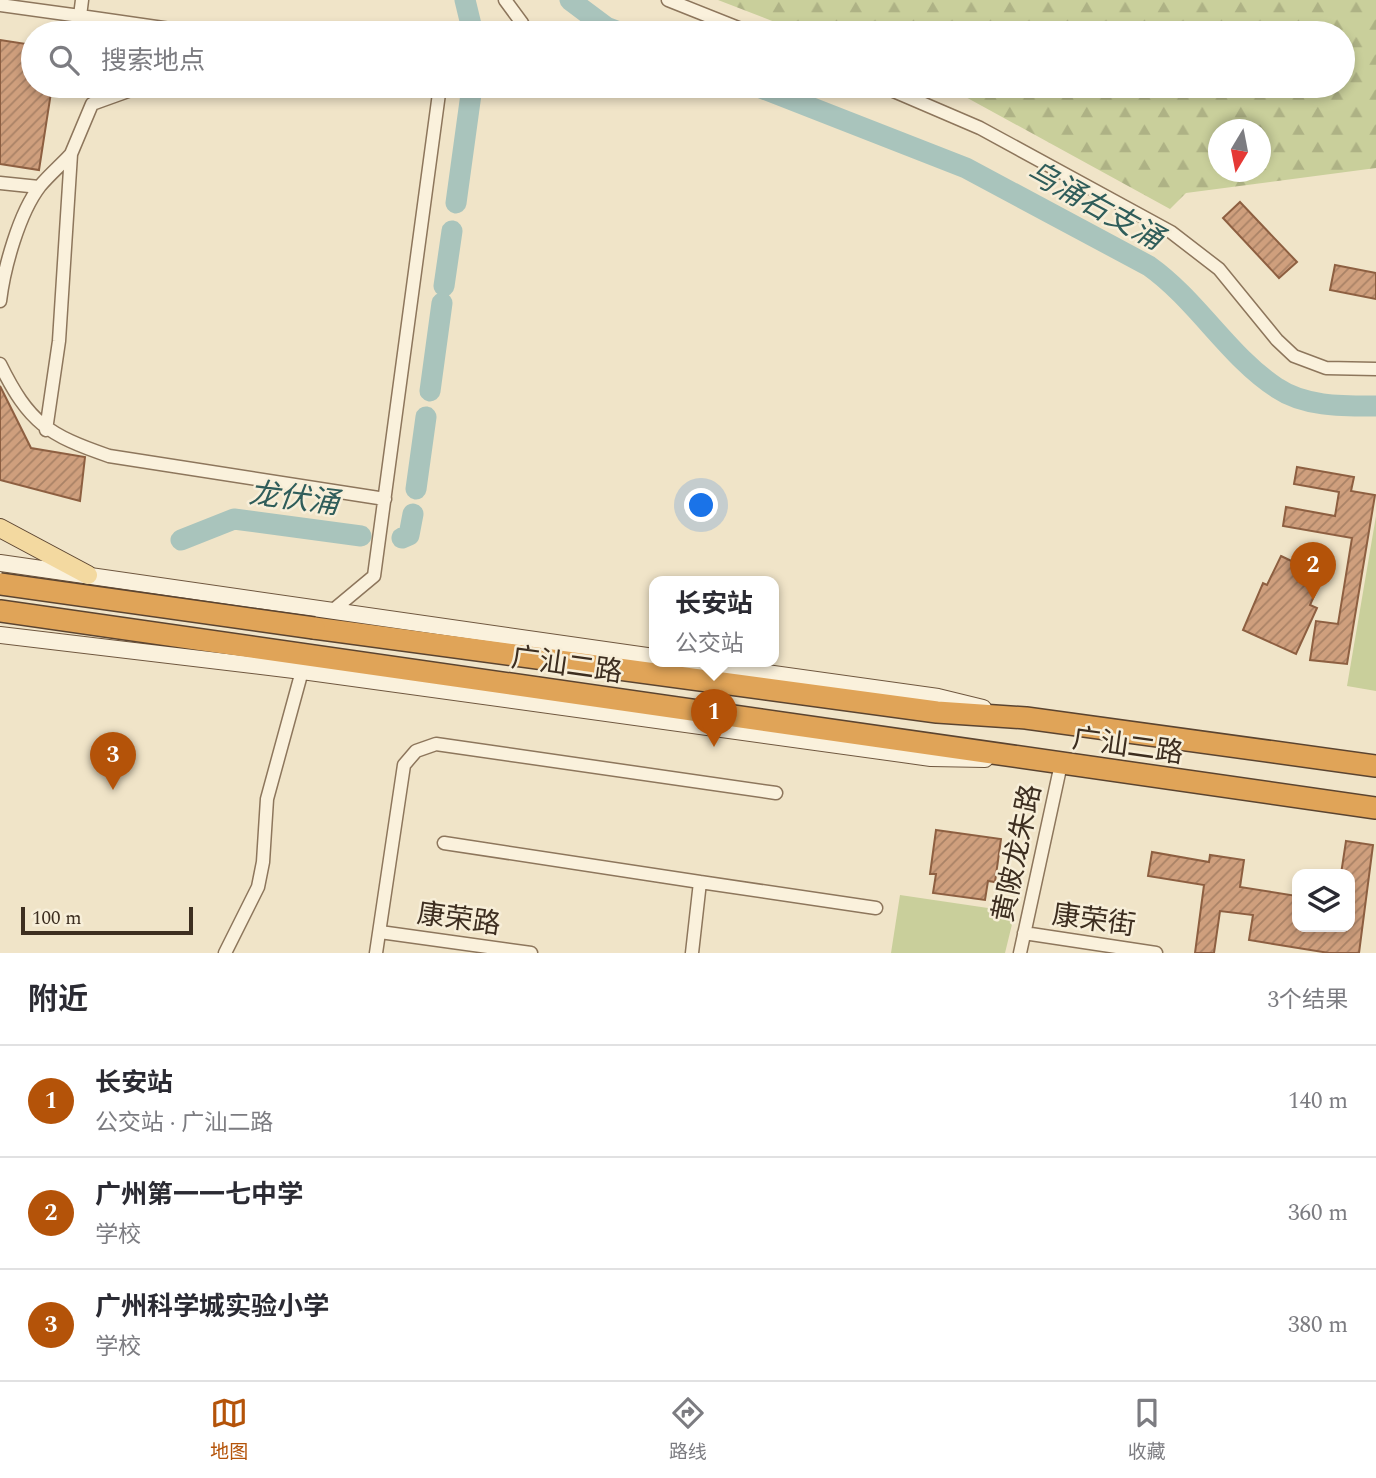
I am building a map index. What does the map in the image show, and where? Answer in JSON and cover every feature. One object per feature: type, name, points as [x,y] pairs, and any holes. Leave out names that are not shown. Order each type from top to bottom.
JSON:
[{"type":"highway","name":"广汕二路","points":[[0,584],[937,712],[1026,718],[1376,766]]},
{"type":"highway","name":"广汕二路","points":[[0,611],[1376,808]]},
{"type":"main road","points":[[0,528],[88,575]]},
{"type":"street","points":[[80,16],[82,0]]},
{"type":"street","points":[[505,0],[521,21]]},
{"type":"street","points":[[668,0],[721,21]]},
{"type":"street","points":[[0,5],[109,21]]},
{"type":"street","points":[[46,430],[59,341],[71,154],[92,104],[109,98]]},
{"type":"street","points":[[332,611],[374,576],[438,98]]},
{"type":"street","points":[[910,98],[980,128],[1171,232],[1219,270],[1277,340],[1294,356],[1326,368],[1376,369]]},
{"type":"street","points":[[0,301],[2,282],[17,233],[38,187],[71,154]]},
{"type":"street","points":[[0,183],[38,187]]},
{"type":"street","points":[[0,364],[16,397],[46,430],[66,441],[109,456],[385,499]]},
{"type":"street","points":[[3,565],[649,656]]},
{"type":"street","points":[[1,634],[302,671],[931,758],[1061,764]]},
{"type":"street","points":[[725,667],[938,697],[1026,718]]},
{"type":"street","points":[[225,953],[258,887],[263,862],[267,799],[302,671]]},
{"type":"street","points":[[376,953],[404,765],[416,751],[436,744],[776,793]]},
{"type":"street","name":"黄陂龙朱路","points":[[1020,953],[1061,764]]},
{"type":"street","points":[[444,843],[876,908]]},
{"type":"street","points":[[692,953],[700,882]]},
{"type":"street","name":"康荣路","points":[[380,932],[531,953]]},
{"type":"street","name":"康荣街","points":[[1024,933],[1156,953]]},
{"type":"green space","points":[[718,0],[1376,0],[1376,168],[1271,182],[1271,119],[1208,119],[1208,182],[1270,182],[1186,193],[1170,209],[967,98],[1355,98],[1355,21],[772,21]]},
{"type":"green space","points":[[1376,516],[1376,691],[1347,686]]},
{"type":"green space","points":[[900,895],[1015,912],[1005,953],[891,953]]},
{"type":"building","points":[[0,40],[21,43],[21,98],[50,98],[39,170],[0,164]]},
{"type":"building","points":[[1240,202],[1297,262],[1279,278],[1223,218]]},
{"type":"building","points":[[1335,265],[1376,273],[1376,299],[1330,290]]},
{"type":"building","points":[[0,386],[31,448],[85,457],[80,501],[0,480]]},
{"type":"building","points":[[1297,467],[1354,477],[1351,491],[1375,495],[1347,664],[1310,660],[1316,621],[1338,624],[1352,538],[1283,526],[1286,507],[1335,516],[1339,492],[1294,484]]},
{"type":"building","points":[[1281,556],[1323,576],[1310,605],[1317,608],[1296,654],[1243,630],[1263,583],[1267,585]]},
{"type":"building","points":[[936,830],[1001,839],[995,882],[988,881],[985,900],[933,893],[936,874],[930,874]]},
{"type":"building","points":[[1346,841],[1373,845],[1359,953],[1329,953],[1249,940],[1253,915],[1220,911],[1214,953],[1195,953],[1204,885],[1148,876],[1152,852],[1209,862],[1210,855],[1244,860],[1240,887],[1292,895],[1292,932],[1355,932],[1355,869],[1342,869]]},
{"type":"waterway","name":"龙伏涌","points":[[465,0],[470,21]]},
{"type":"waterway","name":"乌涌右支涌","points":[[570,0],[598,21]]},
{"type":"waterway","name":"龙伏涌","points":[[456,203],[470,98]]},
{"type":"waterway","name":"乌涌右支涌","points":[[787,98],[966,168],[1149,266],[1182,295],[1244,361],[1288,394],[1325,404],[1376,406]]},
{"type":"waterway","name":"龙伏涌","points":[[444,286],[452,231]]},
{"type":"waterway","name":"龙伏涌","points":[[430,391],[442,303]]},
{"type":"waterway","name":"龙伏涌","points":[[416,489],[426,417]]},
{"type":"waterway","name":"龙伏涌","points":[[402,538],[409,535],[413,514]]},
{"type":"waterway","name":"龙伏涌","points":[[181,540],[234,519],[361,536]]},
{"type":"place","name":"广州第一一七中学","points":[[1313,600]]},
{"type":"place","name":"长安站","points":[[714,747]]},
{"type":"place","name":"广州科学城实验小学","points":[[113,790]]}]
